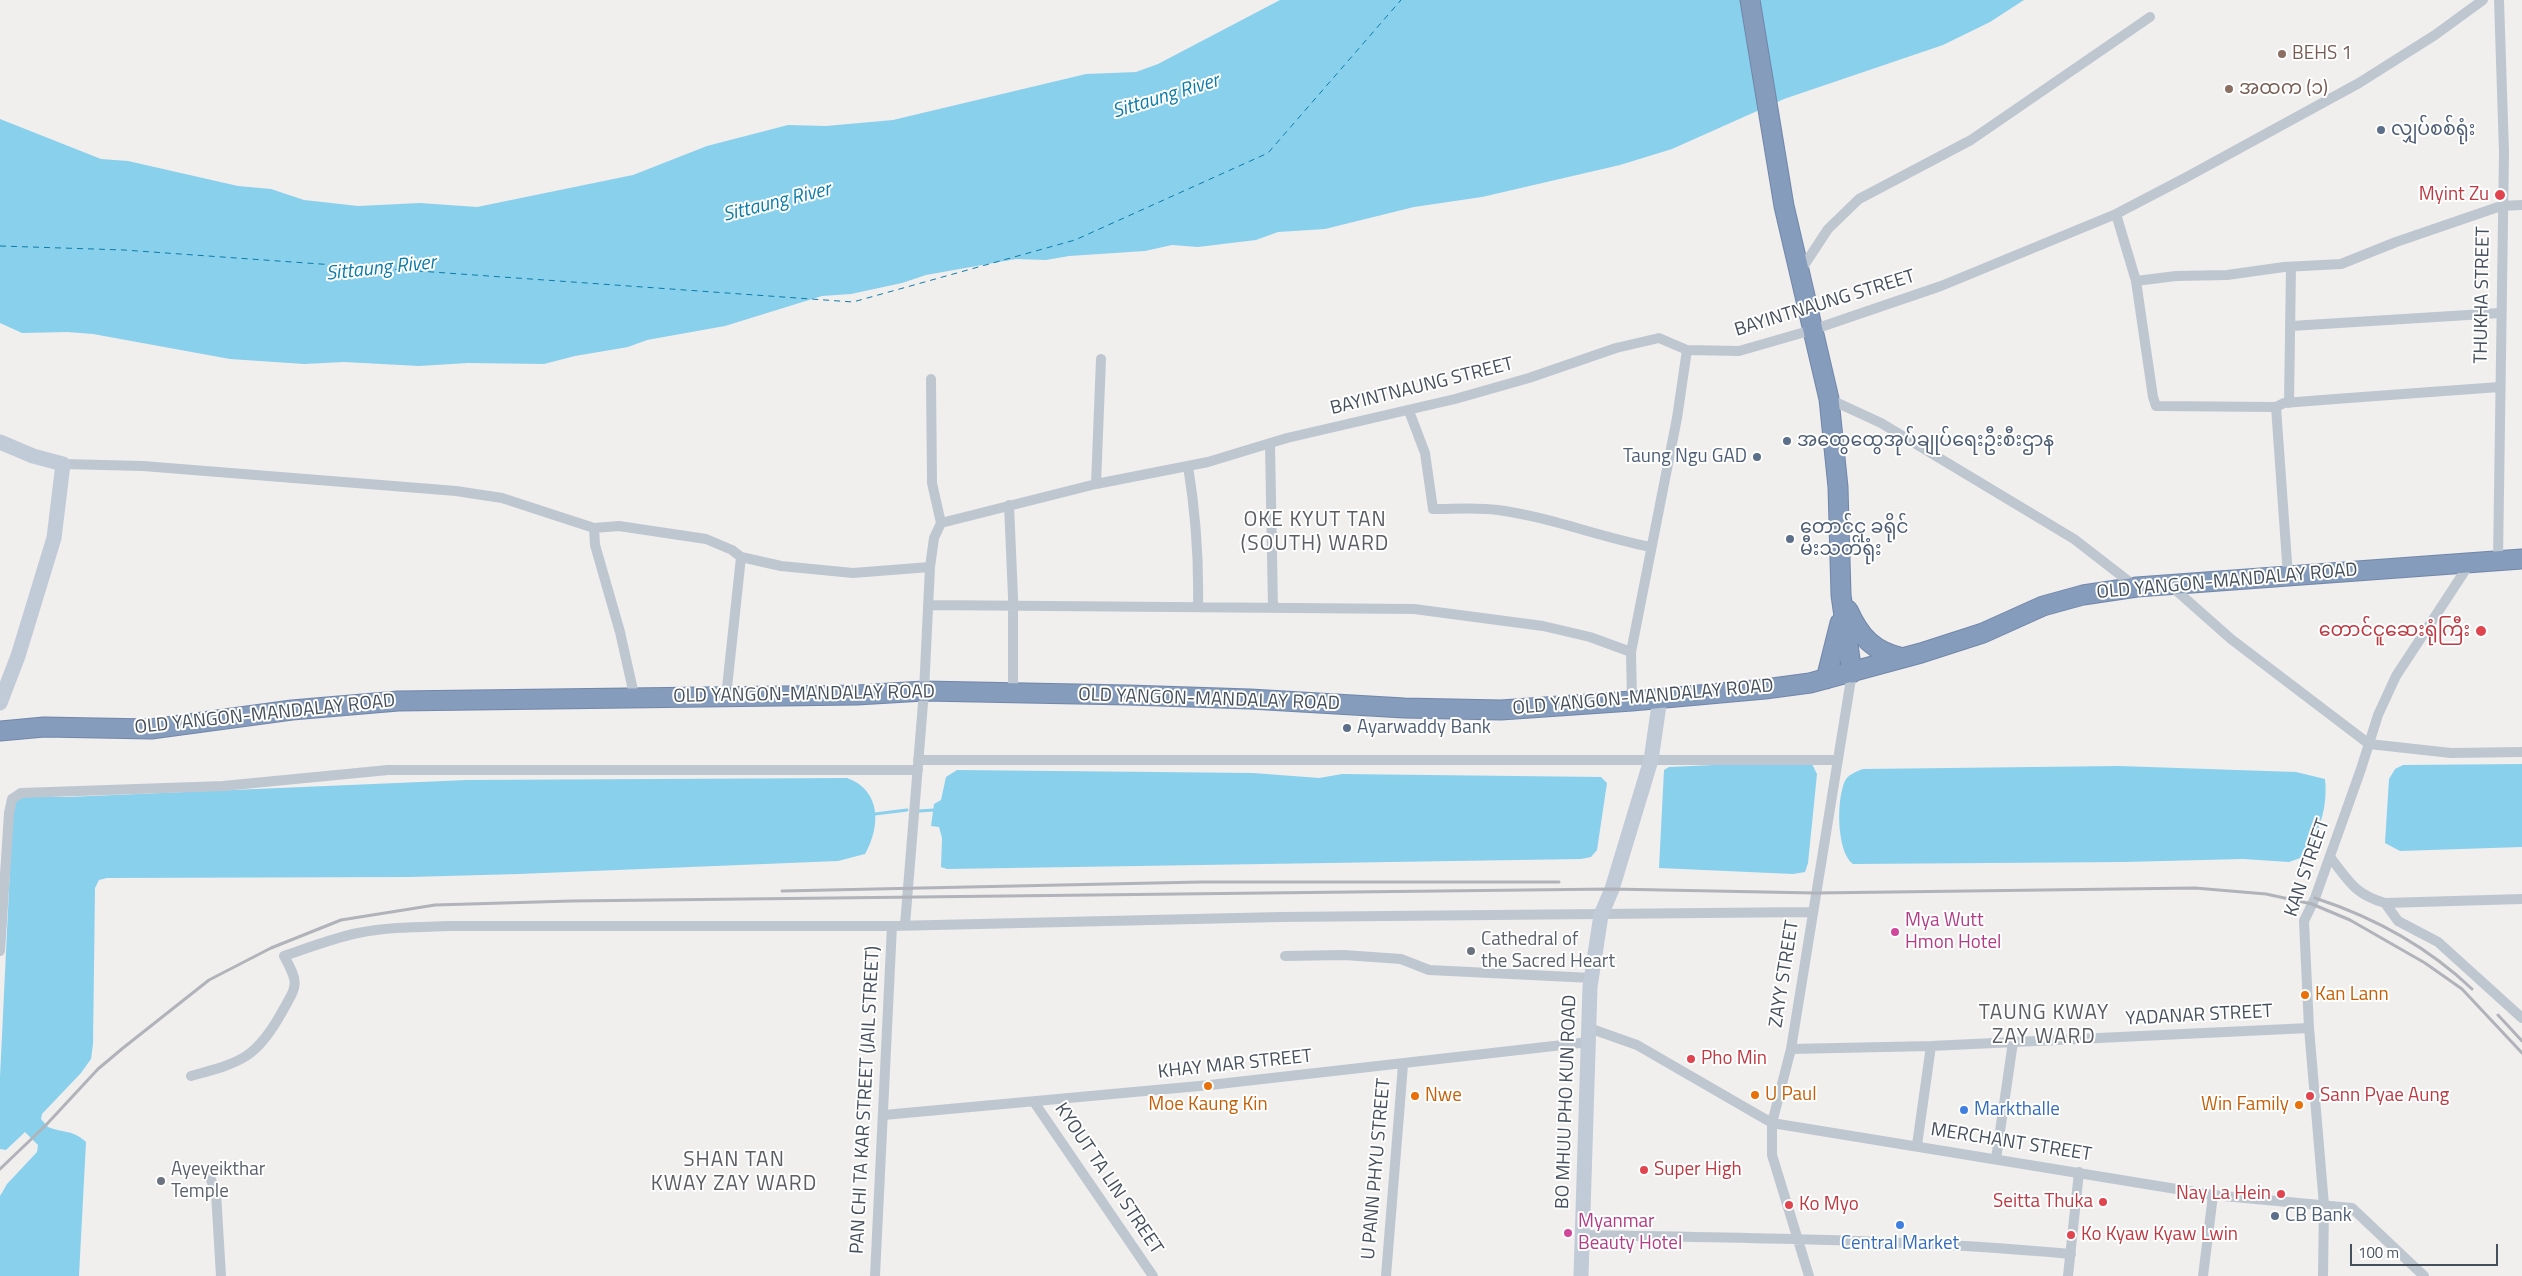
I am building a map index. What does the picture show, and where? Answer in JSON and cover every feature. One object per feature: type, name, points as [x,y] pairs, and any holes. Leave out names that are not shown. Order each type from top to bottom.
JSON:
[{"type":"highway","points":[[1750,0],[1784,206],[1829,399],[1838,487],[1841,595],[1840,627],[1826,679]]},
{"type":"highway","name":"OLD YANGON-MANDALAY ROAD","points":[[0,731],[44,727],[151,729],[292,710],[398,701],[856,695],[924,691],[1147,695],[1404,708],[1501,710],[1766,689],[1826,679],[1904,658],[1983,633],[2043,606],[2083,595],[2137,587],[2522,559]]},
{"type":"highway","points":[[1841,595],[1860,632],[1873,646],[1887,654],[1904,658]]},
{"type":"highway","points":[[1841,595],[1852,673]]},
{"type":"street","name":"BAYINTNAUNG STREET","points":[[941,524],[1009,505],[1096,484],[1208,462],[1270,444],[1409,411],[1529,378],[1616,348],[1650,340],[1659,338],[1687,350],[1739,351],[1812,330],[1941,286],[2116,214],[2359,83],[2435,35],[2483,0]]},
{"type":"street","name":"THUKHA STREET","points":[[2498,561],[2501,206],[2504,152],[2499,0]]},
{"type":"street","points":[[1799,274],[1828,229],[1859,199],[1971,140],[2150,17]]},
{"type":"street","points":[[2136,282],[2176,276],[2227,275],[2291,267],[2341,264],[2396,242],[2501,206],[2522,205]]},
{"type":"street","points":[[2116,214],[2136,282],[2153,398],[2156,406],[2276,407],[2289,403],[2499,387]]},
{"type":"street","points":[[2289,403],[2291,267]]},
{"type":"street","points":[[2291,326],[2500,313]]},
{"type":"street","points":[[1632,701],[1630,652],[1677,418],[1687,350]]},
{"type":"street","points":[[1096,484],[1101,359]]},
{"type":"street","points":[[905,926],[924,691],[930,567],[934,538],[941,524],[932,483],[931,379]]},
{"type":"street","points":[[1829,399],[1881,423],[2074,539],[2137,587]]},
{"type":"street","points":[[2276,407],[2288,576]]},
{"type":"street","points":[[1409,411],[1425,453],[1433,509],[1497,509],[1562,523],[1610,539],[1651,547]]},
{"type":"street","points":[[0,442],[33,456],[63,464],[143,466],[456,491],[502,498],[594,528],[619,526],[706,539],[732,550],[741,557],[781,566],[853,572],[930,567]]},
{"type":"street","points":[[1270,444],[1273,608]]},
{"type":"street","points":[[0,703],[18,656],[54,538],[63,464]]},
{"type":"street","points":[[1188,466],[1195,509],[1199,554],[1198,607]]},
{"type":"street","points":[[1009,505],[1013,604],[1013,694]]},
{"type":"street","points":[[594,528],[594,545],[620,632],[635,699]]},
{"type":"street","points":[[726,697],[741,557]]},
{"type":"street","name":"KAN STREET","points":[[2324,1276],[2324,1205],[2309,1028],[2304,920],[2330,857],[2378,715],[2396,676],[2470,563]]},
{"type":"street","points":[[2169,585],[2232,639],[2369,744],[2451,753],[2522,752]]},
{"type":"street","points":[[928,605],[1013,604],[1423,610],[1543,626],[1590,637],[1630,652]]},
{"type":"street","name":"ZAYY STREET","points":[[1808,1276],[1772,1155],[1772,1124],[1791,1049],[1852,673]]},
{"type":"street","name":"BO MHUU PHO KUN ROAD","points":[[1581,1276],[1592,978],[1601,915],[1612,889],[1651,760],[1660,698]]},
{"type":"street","points":[[918,760],[1837,760]]},
{"type":"street","points":[[0,951],[9,813],[12,798],[21,793],[222,786],[388,770],[918,770]]},
{"type":"street","points":[[2330,857],[2359,893],[2366,898],[2385,903],[2522,899]]},
{"type":"street","points":[[2385,903],[2398,921],[2438,942],[2522,1018]]},
{"type":"street","points":[[191,1076],[237,1061],[249,1055],[270,1034],[295,991],[292,971],[284,956],[325,941],[358,933],[392,928],[448,926],[905,926],[1280,917],[1812,912]]},
{"type":"street","name":"PAN CHI TA KAR STREET (JAIL STREET)","points":[[875,1276],[892,926]]},
{"type":"street","points":[[1285,956],[1401,959],[1429,970],[1592,978]]},
{"type":"street","name":"YADANAR STREET","points":[[1791,1049],[1931,1046],[2309,1028]]},
{"type":"street","name":"KHAY MAR STREET","points":[[884,1115],[1403,1065],[1589,1035]]},
{"type":"street","name":"MERCHANT STREET","points":[[1589,1035],[1637,1045],[1772,1124],[1917,1145],[2213,1195],[2352,1208],[2424,1276]]},
{"type":"street","points":[[1996,1159],[2013,1042]]},
{"type":"street","points":[[1917,1145],[1931,1046]]},
{"type":"street","name":"U PANN PHYU STREET","points":[[1386,1276],[1403,1065]]},
{"type":"street","name":"KYOUT TA LIN STREET","points":[[1034,1102],[1153,1276]]},
{"type":"street","points":[[208,1172],[216,1193],[221,1276]]},
{"type":"street","points":[[2068,1276],[2079,1172]]},
{"type":"street","points":[[2203,1276],[2213,1195]]},
{"type":"street","points":[[1583,1235],[1797,1238],[1991,1247],[2071,1254]]},
{"type":"water","name":"Sittaung River","points":[[1280,0],[2024,0],[1990,22],[1943,45],[1784,99],[1672,149],[1620,165],[1482,197],[1414,207],[1325,229],[1278,232],[1256,240],[1198,247],[1172,245],[1145,251],[1069,256],[1046,260],[1016,259],[926,275],[902,283],[851,294],[822,296],[725,326],[647,340],[628,347],[575,356],[544,364],[468,363],[419,366],[344,362],[304,364],[230,359],[93,334],[67,332],[22,333],[0,323],[0,119],[101,159],[128,161],[238,186],[271,189],[304,200],[358,206],[420,203],[477,207],[633,175],[707,146],[788,125],[826,126],[893,120],[1086,74],[1136,72],[1158,64]]},
{"type":"water","points":[[1802,761],[1812,764],[1817,774],[1808,863],[1805,872],[1793,874],[1659,868],[1664,770],[1669,767]]},
{"type":"water","points":[[2522,764],[2522,847],[2400,851],[2385,843],[2389,779],[2395,769],[2403,765]]},
{"type":"water","points":[[2119,766],[2296,772],[2325,779],[2326,790],[2322,819],[2306,856],[2289,862],[2243,859],[1853,864],[1847,858],[1843,848],[1839,823],[1840,798],[1846,779],[1863,769]]},
{"type":"water","points":[[957,770],[1253,773],[1319,778],[1342,774],[1601,777],[1607,783],[1597,850],[1591,857],[1581,859],[947,869],[941,867],[942,838],[939,827],[931,826],[934,804],[941,800],[946,777]]},
{"type":"water","points":[[847,778],[866,791],[872,800],[875,810],[874,832],[865,854],[838,861],[410,877],[107,878],[99,880],[95,888],[93,1044],[91,1059],[81,1073],[42,1114],[41,1119],[48,1127],[77,1135],[86,1142],[79,1276],[0,1276],[0,1196],[7,1184],[37,1152],[38,1145],[25,1132],[6,1150],[0,1149],[0,1077],[13,806],[17,799],[23,797],[68,797],[467,780]]},
{"type":"waterway","points":[[875,814],[907,810]]},
{"type":"waterway","points":[[919,811],[934,810]]},
{"type":"ferry route","points":[[0,246],[124,250],[853,302],[1075,240],[1268,153],[1401,0]]},
{"type":"railway","points":[[782,891],[1201,882],[1559,882]]},
{"type":"railway","points":[[0,1169],[46,1125],[98,1069],[209,980],[271,948],[341,920],[435,905],[571,901],[1612,889],[1815,893],[2195,888],[2266,894],[2312,904],[2350,920],[2425,963],[2462,989],[2522,1053]]},
{"type":"railway","points":[[2315,898],[2358,914],[2398,934],[2437,959],[2472,989]]},
{"type":"railway","points":[[2498,1015],[2522,1041]]},
{"type":"place","name":"BEHS 1","points":[[2282,54]]},
{"type":"place","name":"အထက (၁)","points":[[2229,89]]},
{"type":"place","name":"လျှပ်စစ်ရုံး","points":[[2381,130]]},
{"type":"place","name":"Myint Zu","points":[[2500,195]]},
{"type":"place","name":"အထွေထွေအုပ်ချုပ်ရေးဦးစီးဌာန","points":[[1787,441]]},
{"type":"place","name":"Taung Ngu GAD","points":[[1757,457]]},
{"type":"place","name":"တောင်ငူ ခရိုင် မီးသတ်ရုံး","points":[[1790,539]]},
{"type":"place","name":"တောင်ငူဆေးရုံကြီး","points":[[2481,631]]},
{"type":"place","name":"Ayarwaddy Bank","points":[[1347,728]]},
{"type":"place","name":"Mya Wutt Hmon Hotel","points":[[1895,932]]},
{"type":"place","name":"Cathedral of the Sacred Heart","points":[[1471,951]]},
{"type":"place","name":"Kan Lann","points":[[2305,995]]},
{"type":"place","name":"Pho Min","points":[[1691,1059]]},
{"type":"place","name":"Moe Kaung Kin","points":[[1208,1086]]},
{"type":"place","name":"U Paul","points":[[1755,1095]]},
{"type":"place","name":"Nwe","points":[[1415,1096]]},
{"type":"place","name":"Sann Pyae Aung","points":[[2310,1096]]},
{"type":"place","name":"Win Family","points":[[2299,1105]]},
{"type":"place","name":"Markthalle","points":[[1964,1110]]},
{"type":"place","name":"Super High","points":[[1644,1170]]},
{"type":"place","name":"Ayeyeikthar Temple","points":[[161,1181]]},
{"type":"place","name":"Nay La Hein","points":[[2281,1194]]},
{"type":"place","name":"Seitta Thuka","points":[[2103,1202]]},
{"type":"place","name":"Ko Myo","points":[[1789,1205]]},
{"type":"place","name":"CB Bank","points":[[2275,1216]]},
{"type":"place","name":"Central Market","points":[[1900,1225]]},
{"type":"place","name":"Myanmar Beauty Hotel","points":[[1568,1233]]},
{"type":"place","name":"Ko Kyaw Kyaw Lwin","points":[[2071,1235]]},
{"type":"district","name":"OKE KYUT TAN (SOUTH) WARD","points":[[1315,533]]},
{"type":"district","name":"TAUNG KWAY ZAY WARD","points":[[2044,1026]]},
{"type":"district","name":"SHAN TAN KWAY ZAY WARD","points":[[734,1173]]}]
